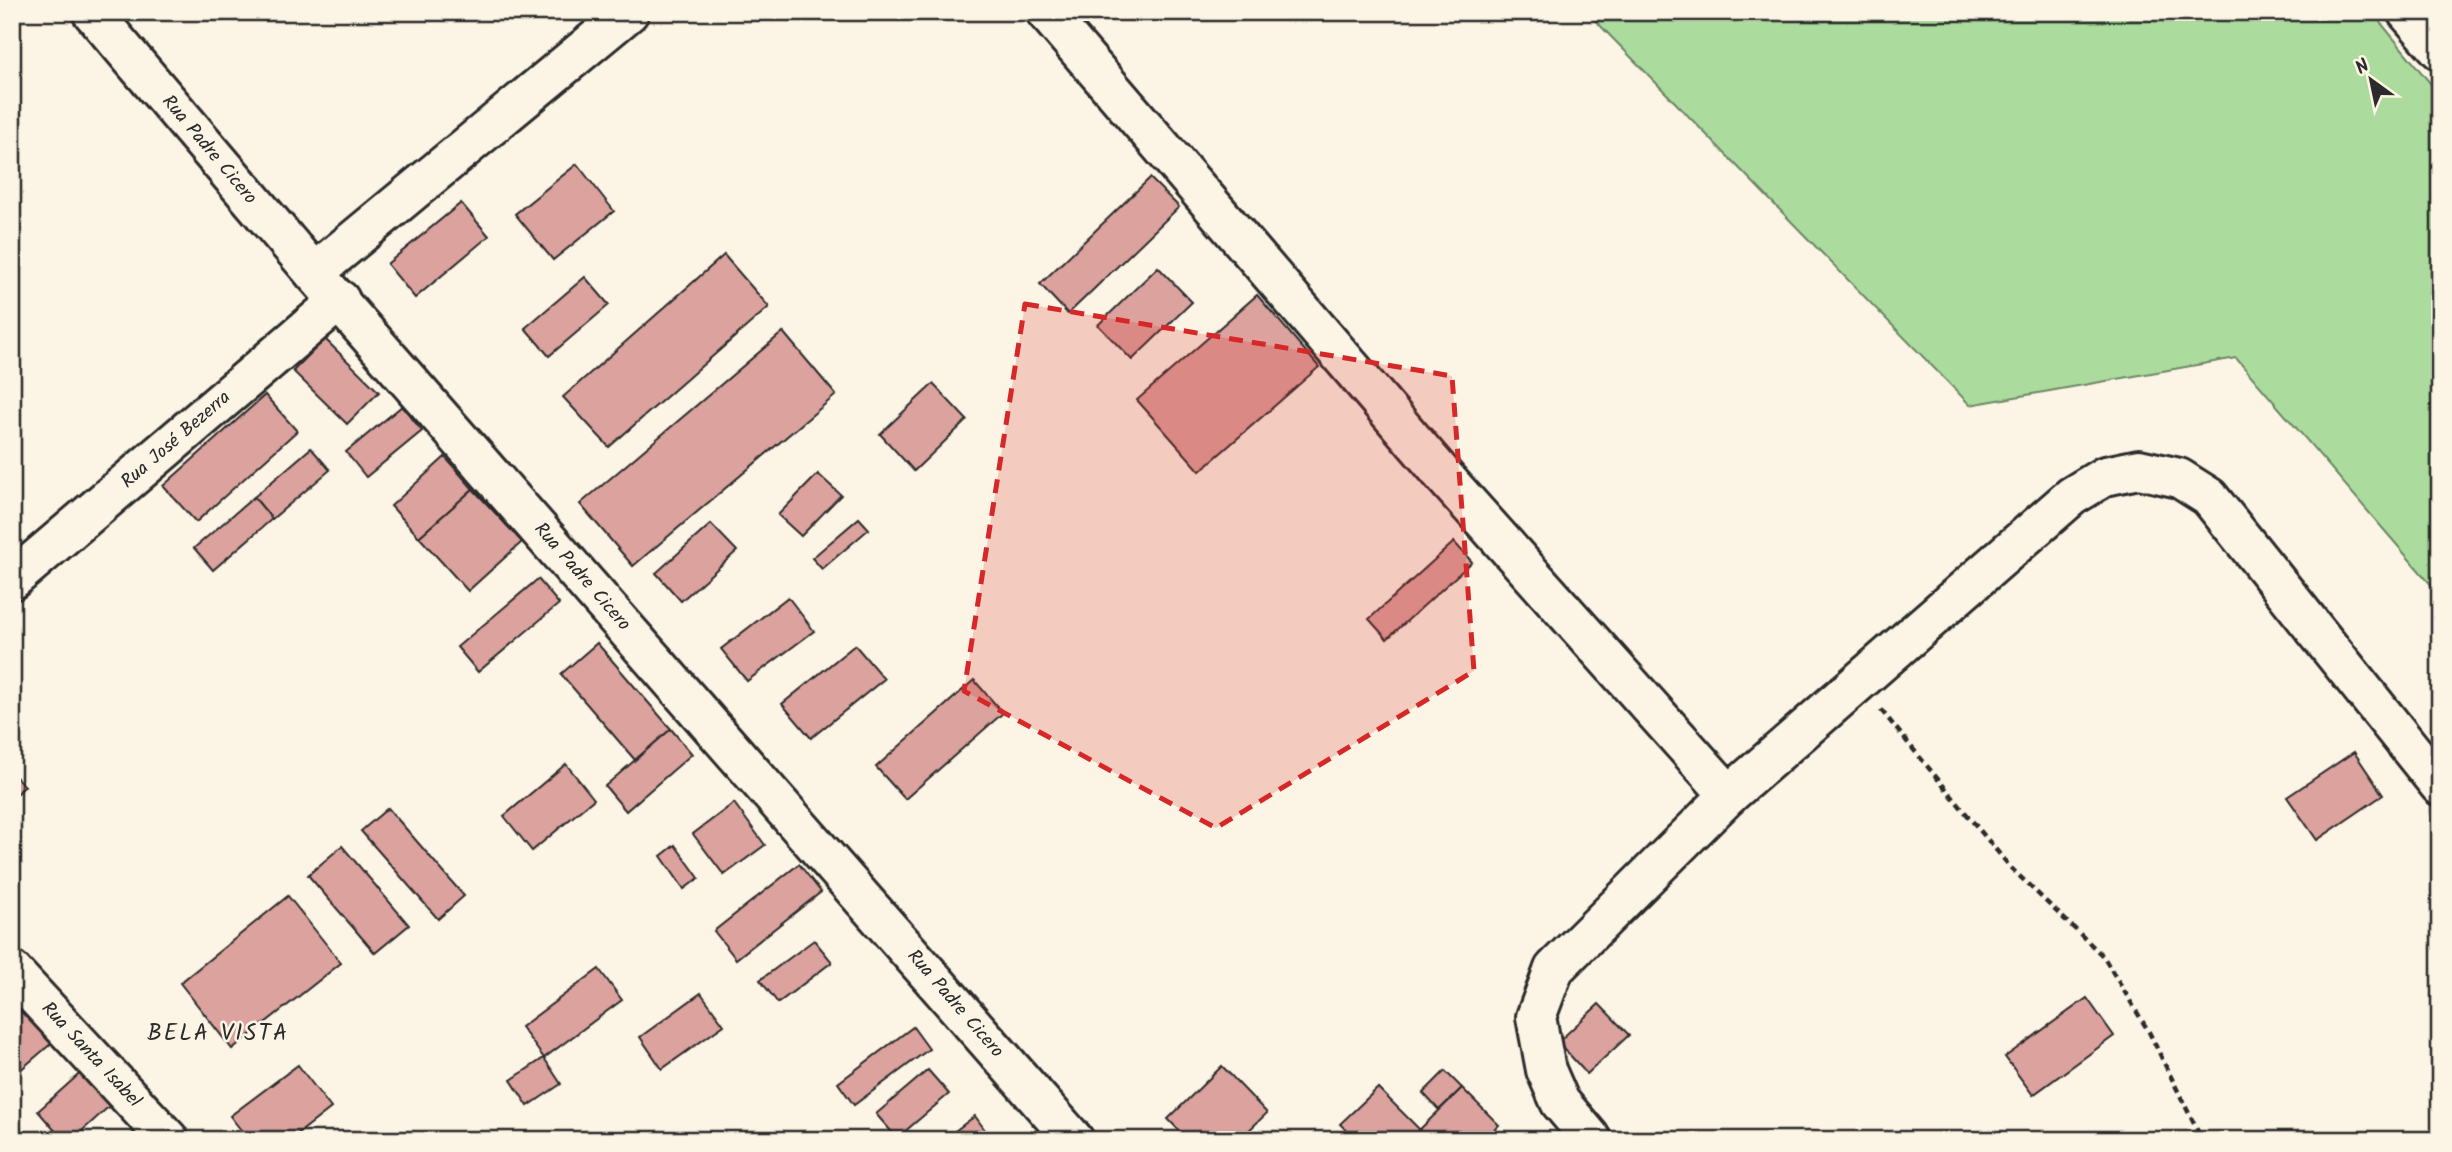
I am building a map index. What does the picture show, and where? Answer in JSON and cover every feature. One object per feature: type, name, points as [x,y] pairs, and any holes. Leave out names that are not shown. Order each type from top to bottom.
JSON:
[{"type":"street","name":"Rua Padre Cicero","points":[[92,12],[327,287],[1074,1140]]},
{"type":"street","name":"Rua José Bezerra","points":[[12,580],[327,287],[629,12]]},
{"type":"street","points":[[1046,12],[1449,482],[1729,795]]},
{"type":"street","points":[[2407,12],[2440,50]]},
{"type":"street","points":[[1592,1140],[1560,1102],[1546,1070],[1536,1017],[1555,968],[1729,795],[2073,496],[2105,476],[2139,469],[2179,478],[2209,497],[2440,786]]},
{"type":"street","name":"Rua Santa Isabel","points":[[12,971],[169,1140]]},
{"type":"path","points":[[1858,682],[2011,868],[2103,956],[2149,1032],[2202,1140]]},
{"type":"highlighted area","points":[[1025,304],[1452,376],[1474,671],[1216,828],[964,691]]},
{"type":"green space","points":[[1587,12],[2372,12],[2440,95],[2440,595],[2236,358],[1970,405]]},
{"type":"building","points":[[577,164],[614,211],[553,260],[515,214]]},
{"type":"building","points":[[1150,178],[1179,207],[1068,314],[1040,284]]},
{"type":"building","points":[[461,203],[489,236],[415,298],[387,264]]},
{"type":"building","points":[[724,255],[769,307],[609,447],[563,397]]},
{"type":"building","points":[[1158,267],[1192,302],[1132,360],[1098,325]]},
{"type":"building","points":[[585,277],[609,305],[549,356],[525,328]]},
{"type":"building","points":[[1257,295],[1319,367],[1200,471],[1137,400]]},
{"type":"building","points":[[783,332],[836,395],[633,566],[580,504]]},
{"type":"building","points":[[325,339],[379,392],[347,424],[293,371]]},
{"type":"building","points":[[933,384],[967,420],[914,471],[880,434]]},
{"type":"building","points":[[265,395],[297,431],[196,522],[163,486]]},
{"type":"building","points":[[402,406],[422,431],[366,477],[346,452]]},
{"type":"building","points":[[311,448],[330,470],[272,519],[254,497]]},
{"type":"building","points":[[445,457],[473,489],[419,537],[391,506]]},
{"type":"building","points":[[818,474],[841,495],[801,536],[778,515]]},
{"type":"building","points":[[473,489],[522,542],[468,591],[419,537]]},
{"type":"building","points":[[254,497],[272,519],[213,570],[194,548]]},
{"type":"building","points":[[859,518],[869,529],[822,569],[812,558]]},
{"type":"building","points":[[711,524],[737,551],[681,601],[656,573]]},
{"type":"building","points":[[1454,542],[1472,562],[1387,639],[1369,619]]},
{"type":"building","points":[[538,579],[559,604],[478,672],[457,647]]},
{"type":"building","points":[[788,597],[814,631],[747,681],[721,649]]},
{"type":"building","points":[[597,643],[671,729],[635,760],[561,674]]},
{"type":"building","points":[[855,645],[884,679],[811,738],[782,704]]},
{"type":"building","points":[[974,680],[1003,713],[905,799],[876,767]]},
{"type":"building","points":[[671,729],[692,754],[626,811],[605,786]]},
{"type":"building","points":[[2354,752],[2383,795],[2317,840],[2287,797]]},
{"type":"building","points":[[566,764],[594,799],[532,851],[504,816]]},
{"type":"building","points":[[12,773],[25,786],[12,799]]},
{"type":"building","points":[[734,803],[765,845],[724,875],[693,834]]},
{"type":"building","points":[[388,808],[464,896],[438,919],[361,831]]},
{"type":"building","points":[[675,845],[699,878],[684,889],[661,856]]},
{"type":"building","points":[[342,846],[409,925],[375,953],[308,875]]},
{"type":"building","points":[[799,864],[821,892],[736,959],[714,931]]},
{"type":"building","points":[[288,896],[341,963],[232,1049],[180,983]]},
{"type":"building","points":[[814,940],[832,962],[778,1003],[760,980]]},
{"type":"building","points":[[599,969],[622,1000],[544,1058],[521,1027]]},
{"type":"building","points":[[701,993],[724,1025],[662,1069],[640,1037]]},
{"type":"building","points":[[2087,998],[2114,1036],[2033,1095],[2005,1057]]},
{"type":"building","points":[[1599,1004],[1629,1035],[1587,1074],[1558,1042]]},
{"type":"building","points":[[21,1008],[52,1043],[12,1077],[12,1016]]},
{"type":"building","points":[[913,1027],[929,1049],[854,1105],[838,1083]]},
{"type":"building","points":[[544,1058],[561,1084],[528,1106],[511,1080]]},
{"type":"building","points":[[298,1065],[331,1108],[290,1140],[249,1140],[230,1116]]},
{"type":"building","points":[[1222,1066],[1267,1113],[1239,1140],[1188,1140],[1168,1119]]},
{"type":"building","points":[[86,1068],[115,1101],[72,1140],[63,1140],[38,1111]]},
{"type":"building","points":[[928,1070],[949,1094],[897,1138],[876,1114]]},
{"type":"building","points":[[1445,1071],[1462,1088],[1439,1110],[1423,1093]]},
{"type":"building","points":[[1378,1088],[1420,1130],[1409,1140],[1356,1140],[1340,1124]]},
{"type":"building","points":[[1462,1088],[1499,1125],[1484,1140],[1409,1140]]},
{"type":"building","points":[[975,1116],[988,1134],[981,1140],[943,1140]]},
{"type":"district","name":"BELA VISTA","points":[[218,1034]]}]
